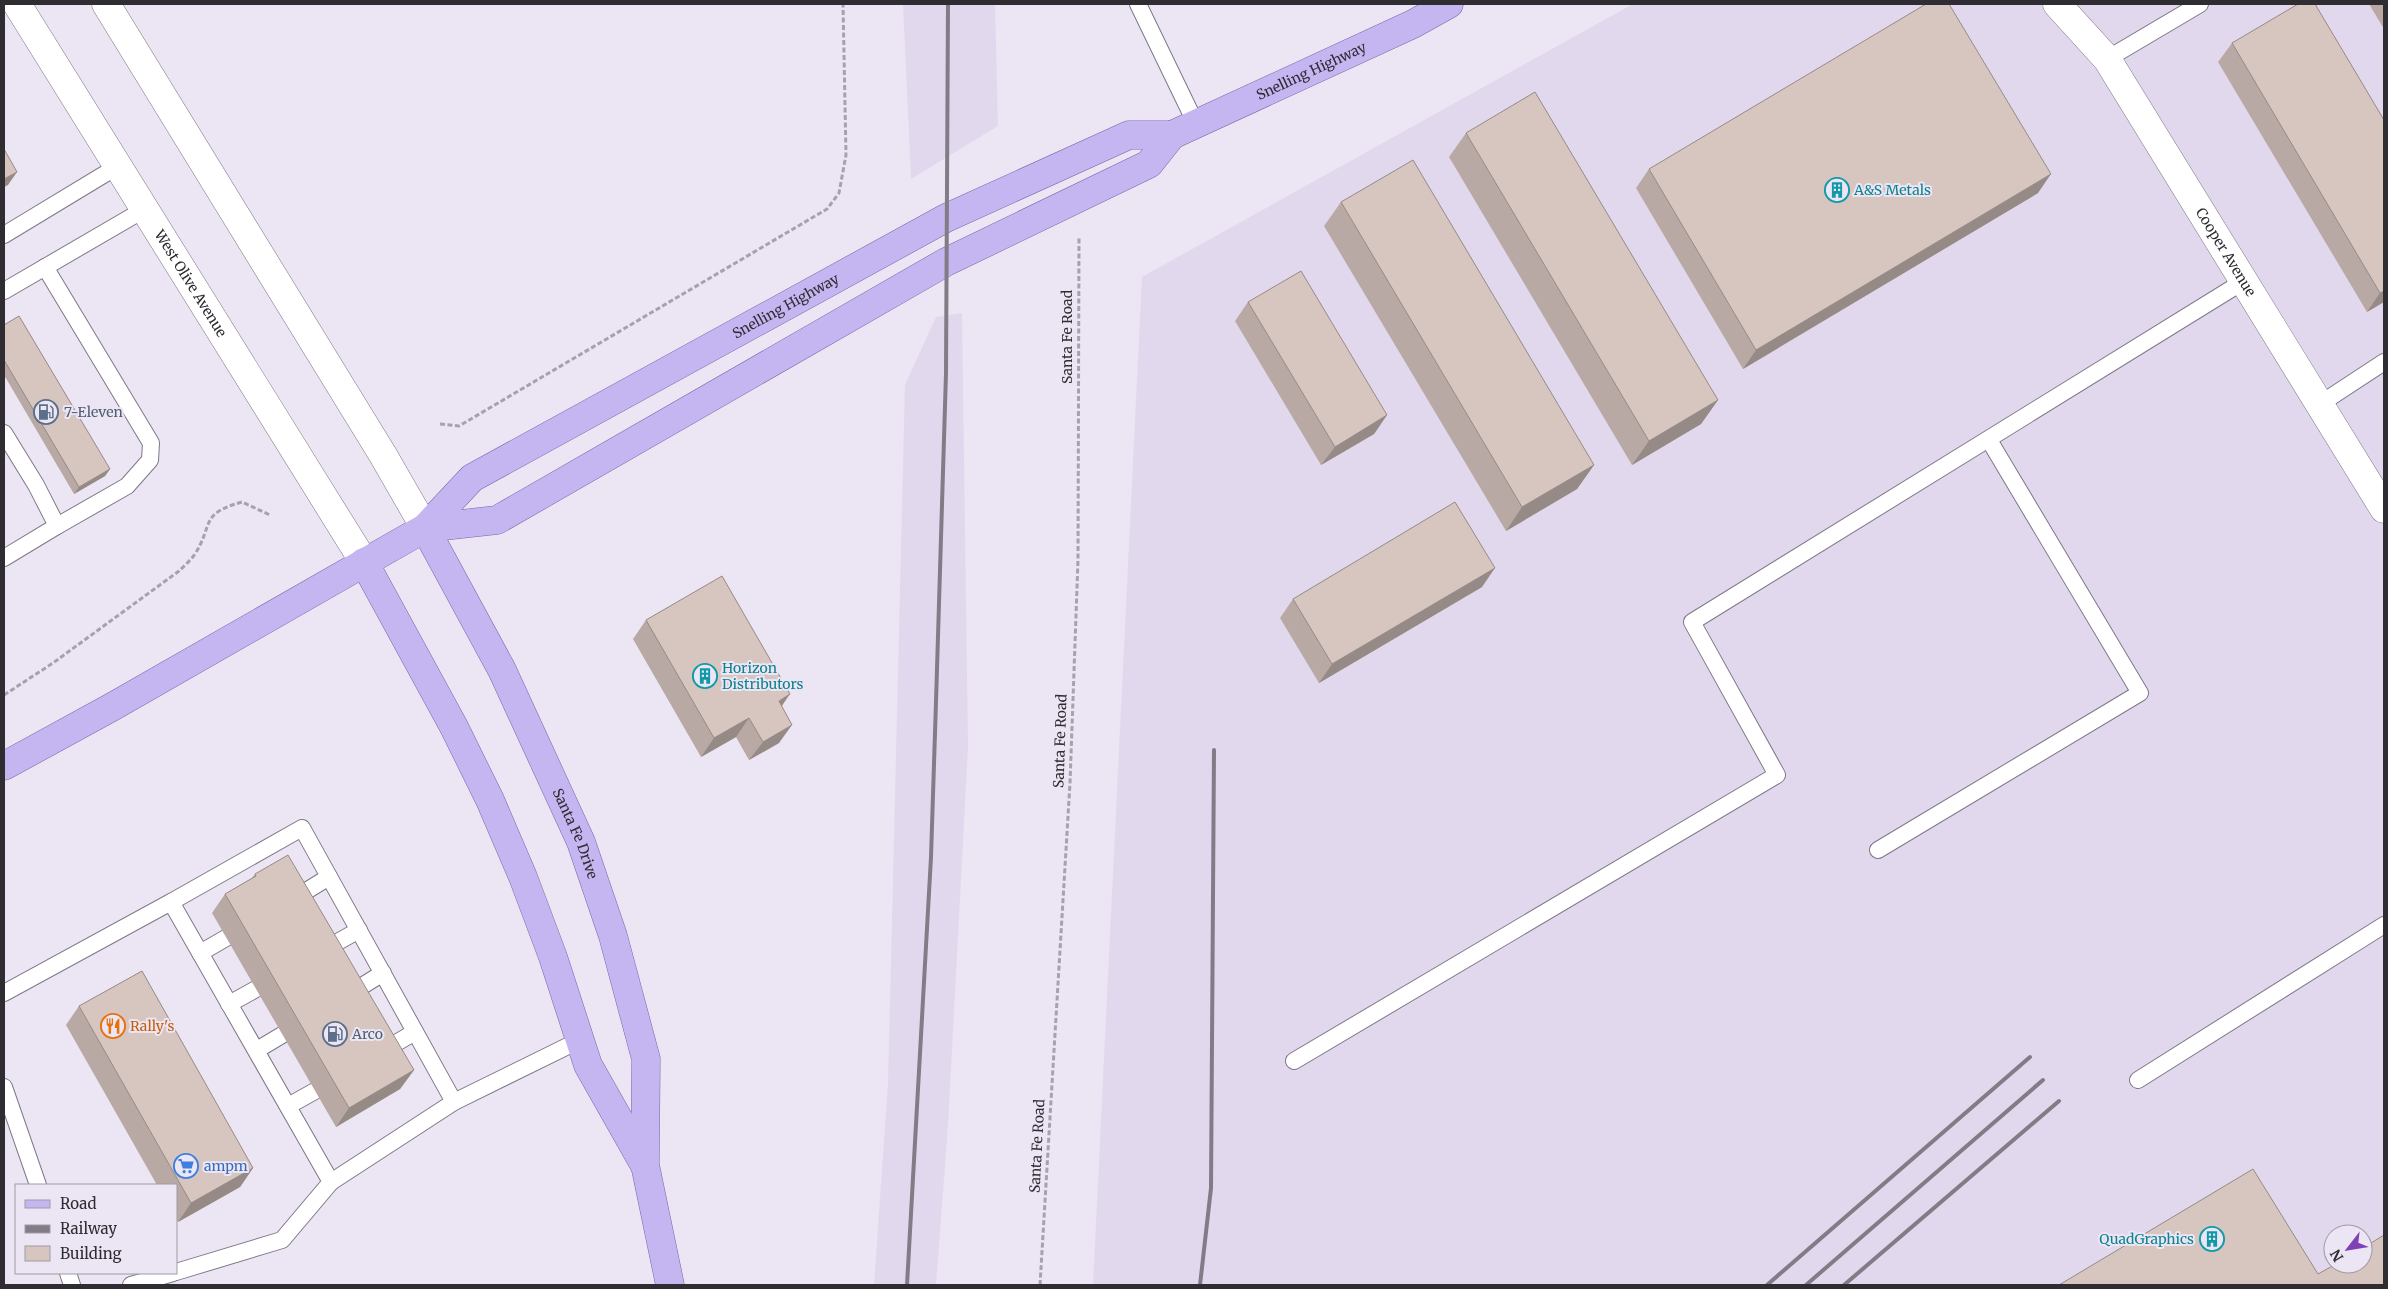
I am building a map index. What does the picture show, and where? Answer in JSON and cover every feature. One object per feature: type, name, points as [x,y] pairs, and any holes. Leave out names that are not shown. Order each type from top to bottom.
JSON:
[{"type":"main road","name":"West Olive Avenue","points":[[17,4],[364,562]]},
{"type":"main road","points":[[106,4],[383,455],[425,528]]},
{"type":"main road","name":"Snelling Highway","points":[[425,528],[497,520],[946,262],[1149,164],[1184,130],[1413,24],[1448,4]]},
{"type":"main road","name":"Cooper Avenue","points":[[2057,4],[2106,59],[2384,510]]},
{"type":"main road","name":"Snelling Highway","points":[[4,766],[293,605],[425,528],[472,478],[946,218],[1129,135],[1184,130]]},
{"type":"main road","name":"Santa Fe Drive","points":[[425,528],[502,670],[580,842],[613,936],[646,1059],[644,1165],[670,1285]]},
{"type":"main road","name":"Santa Fe Drive","points":[[364,562],[454,727],[490,800],[526,886],[588,1065],[644,1165]]},
{"type":"lane","points":[[1138,4],[1184,130]]},
{"type":"lane","points":[[2106,59],[2200,4]]},
{"type":"lane","points":[[4,235],[118,166]]},
{"type":"lane","points":[[4,291],[145,209]]},
{"type":"lane","points":[[4,558],[128,486],[150,460],[151,443],[45,267]]},
{"type":"lane","points":[[1294,1060],[1777,775],[1692,622],[2244,281]]},
{"type":"lane","points":[[2320,404],[2384,362]]},
{"type":"lane","points":[[4,432],[36,485],[57,526]]},
{"type":"lane","points":[[1878,850],[2140,693],[1989,440]]},
{"type":"lane","points":[[4,993],[302,828],[454,1102]]},
{"type":"lane","points":[[290,901],[329,877]]},
{"type":"lane","points":[[171,902],[331,1182]]},
{"type":"lane","points":[[2138,1080],[2384,925]]},
{"type":"lane","points":[[320,952],[359,930]]},
{"type":"lane","points":[[200,953],[226,938]]},
{"type":"lane","points":[[346,996],[383,973]]},
{"type":"lane","points":[[229,1004],[256,989]]},
{"type":"lane","points":[[379,1053],[415,1032]]},
{"type":"lane","points":[[256,1050],[282,1035]]},
{"type":"lane","points":[[178,1271],[282,1240],[331,1182],[454,1102],[580,1040]]},
{"type":"lane","points":[[4,1087],[38,1184]]},
{"type":"lane","points":[[288,1106],[315,1090]]},
{"type":"lane","points":[[131,1285],[170,1274]]},
{"type":"path","points":[[440,424],[459,426],[827,209],[839,193],[846,155],[843,4]]},
{"type":"path","name":"Santa Fe Road","points":[[1040,1285],[1069,792],[1078,560],[1079,198]]},
{"type":"path","points":[[4,694],[53,663],[180,572],[195,554],[209,520],[222,507],[242,502],[270,515]]},
{"type":"shaded area","points":[[903,4],[995,4],[998,126],[911,179]]},
{"type":"shaded area","points":[[1633,4],[2384,4],[2384,1285],[1093,1285],[1142,277]]},
{"type":"shaded area","points":[[962,313],[968,747],[948,1125],[936,1285],[874,1285],[888,1084],[905,385],[936,317]]},
{"type":"building","name":"A&S Metals","points":[[1926,4],[1949,4],[2051,174],[1756,350],[1649,169]]},
{"type":"building","points":[[2298,4],[2315,4],[2384,120],[2384,291],[2380,293],[2232,43]]},
{"type":"building","points":[[1535,92],[1718,400],[1649,441],[1466,133]]},
{"type":"building","points":[[4,149],[17,172],[4,179]]},
{"type":"building","points":[[1413,160],[1594,465],[1522,507],[1341,202]]},
{"type":"building","points":[[1301,271],[1387,415],[1335,447],[1248,302]]},
{"type":"building","points":[[19,316],[110,469],[79,487],[4,360],[4,325]]},
{"type":"building","points":[[1455,502],[1495,568],[1332,664],[1293,599]]},
{"type":"building","name":"Horizon Distributors","points":[[722,576],[790,694],[779,701],[792,725],[763,742],[749,718],[714,738],[646,620]]},
{"type":"building","points":[[288,855],[414,1070],[349,1108],[225,894]]},
{"type":"building","points":[[142,971],[253,1168],[191,1203],[79,1006]]},
{"type":"building","points":[[2253,1169],[2318,1274],[2323,1271],[2323,1274],[2373,1274],[2373,1242],[2384,1235],[2384,1285],[2059,1285]]},
{"type":"railway","points":[[907,1285],[931,857],[936,702],[946,373],[948,4]]},
{"type":"railway","points":[[1200,1285],[1211,1188],[1214,750]]},
{"type":"railway","points":[[1767,1285],[2030,1057]]},
{"type":"railway","points":[[1806,1285],[2043,1080]]},
{"type":"railway","points":[[1844,1285],[2059,1101]]},
{"type":"place","name":"A&S Metals","points":[[1837,190]]},
{"type":"place","name":"7-Eleven","points":[[46,412]]},
{"type":"place","name":"Horizon Distributors","points":[[705,676]]},
{"type":"place","name":"Rally's","points":[[113,1026]]},
{"type":"place","name":"Arco","points":[[335,1034]]},
{"type":"place","name":"ampm","points":[[186,1166]]},
{"type":"place","name":"QuadGraphics","points":[[2212,1239]]}]
